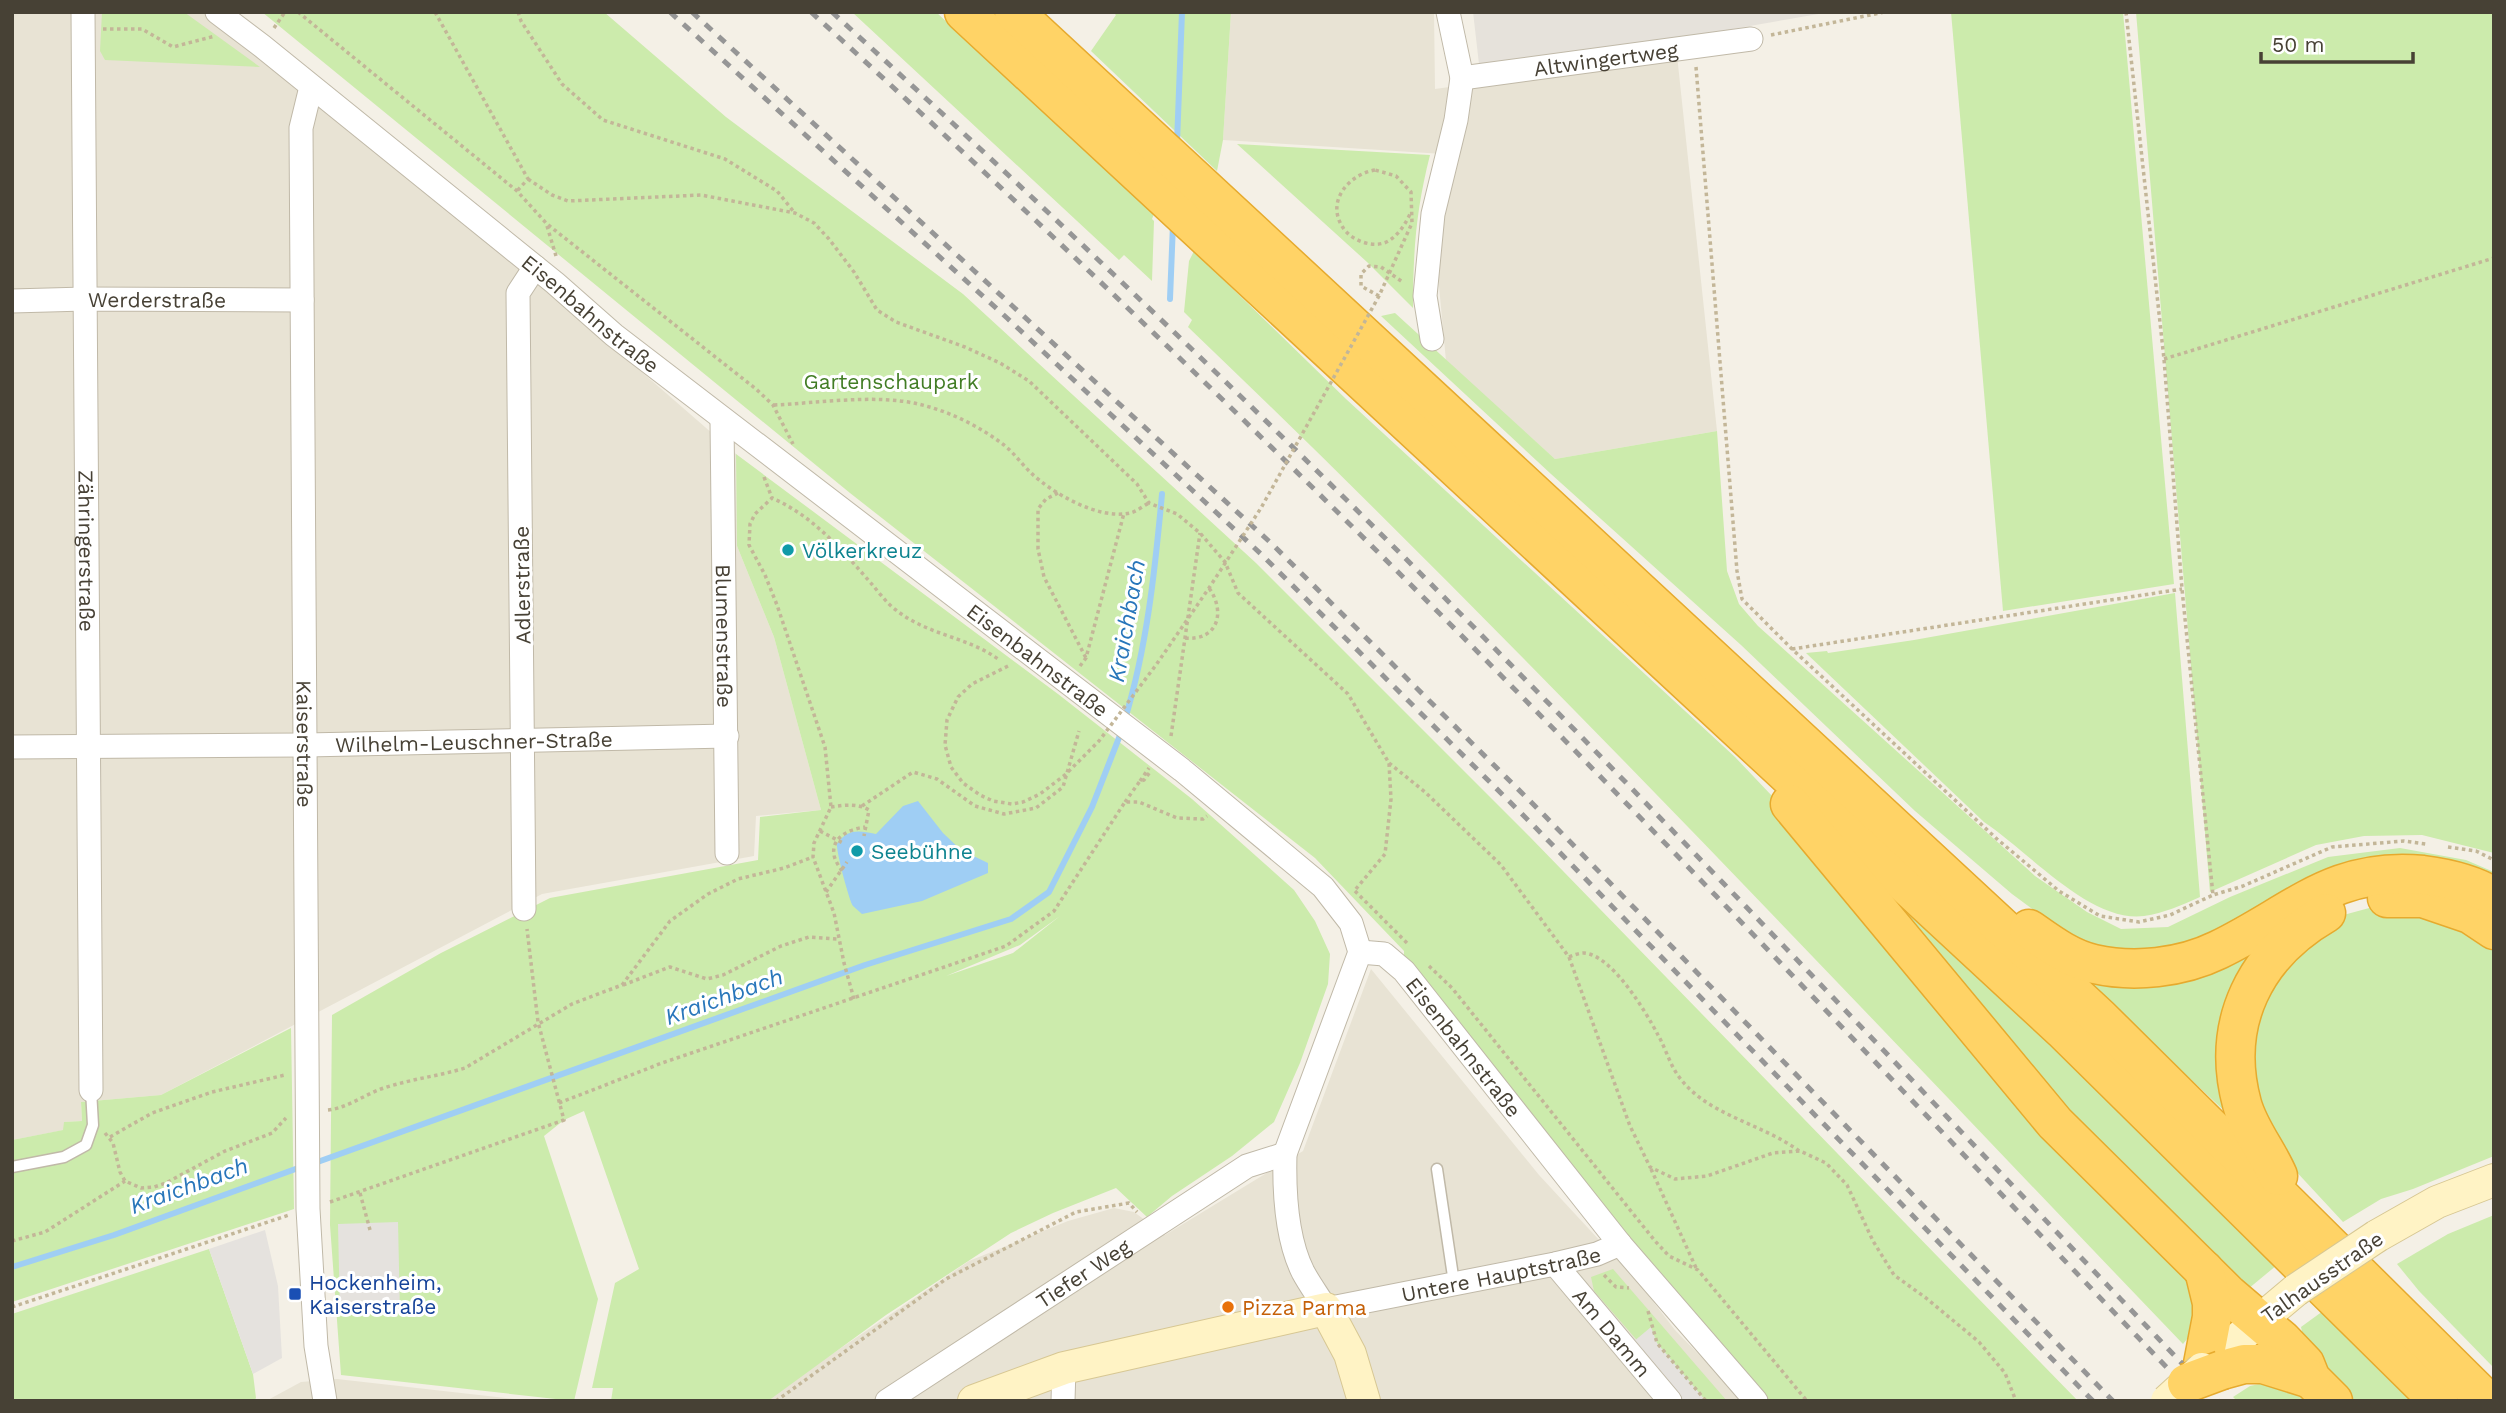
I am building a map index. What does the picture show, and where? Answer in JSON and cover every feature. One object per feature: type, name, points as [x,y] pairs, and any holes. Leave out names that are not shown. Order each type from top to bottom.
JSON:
[{"type":"highway","points":[[964,12],[2063,1030],[2439,1401]]},
{"type":"highway","points":[[1014,12],[2100,1018],[2487,1401]]},
{"type":"highway","points":[[1732,723],[1766,776],[2055,1122],[2204,1270],[2305,1364],[2322,1390]]},
{"type":"highway","points":[[1912,842],[2052,945],[2093,964],[2120,968],[2149,969],[2217,950],[2312,896],[2342,882],[2374,875],[2415,874],[2447,878],[2494,897]]},
{"type":"highway","points":[[2290,1204],[2242,1105],[2236,1062],[2239,1023],[2248,997],[2275,952],[2300,930],[2327,913],[2369,898],[2423,898],[2470,915],[2494,930]]},
{"type":"highway","points":[[2195,1381],[2212,1317],[2212,1303],[2204,1270]]},
{"type":"highway","points":[[2195,1381],[2244,1364],[2263,1364],[2322,1390]]},
{"type":"main road","name":"Talhausstraße","points":[[2195,1381],[2259,1320],[2296,1290],[2376,1236],[2437,1202],[2494,1180]]},
{"type":"main road","name":"Untere Hauptstraße","points":[[974,1401],[1064,1368],[1326,1309]]},
{"type":"main road","points":[[1326,1309],[1350,1354],[1364,1401]]},
{"type":"street","points":[[1432,339],[1425,296],[1433,214],[1456,120],[1462,78],[1448,12]]},
{"type":"street","name":"Zähringerstraße","points":[[84,21],[91,1090]]},
{"type":"street","name":"Eisenbahnstraße","points":[[230,21],[722,421],[1098,708],[1324,887],[1351,923],[1360,952],[1384,954],[1404,971],[1620,1244],[1756,1401]]},
{"type":"street","name":"Altwingertweg","points":[[1462,78],[1751,39]]},
{"type":"street","name":"Kaiserstraße","points":[[311,87],[301,128],[306,1070],[308,1209],[316,1346],[325,1401]]},
{"type":"street","name":"Adlerstraße","points":[[524,909],[518,293],[535,267]]},
{"type":"street","name":"Werderstraße","points":[[12,301],[302,300]]},
{"type":"street","name":"Blumenstraße","points":[[722,421],[727,853]]},
{"type":"street","name":"Wilhelm-Leuschner-Straße","points":[[12,747],[306,745],[727,736]]},
{"type":"street","points":[[1326,1309],[1302,1270],[1290,1227],[1284,1189],[1286,1154],[1360,952]]},
{"type":"street","name":"Tiefer Weg","points":[[887,1401],[1247,1166],[1286,1154]]},
{"type":"street","name":"Untere Hauptstraße","points":[[1326,1309],[1555,1264],[1597,1254],[1620,1244]]},
{"type":"street","name":"Am Damm","points":[[1555,1264],[1670,1401]]},
{"type":"street","points":[[1063,1401],[1064,1368]]},
{"type":"lane","points":[[12,1167],[64,1157],[86,1145],[93,1125],[91,1090]]},
{"type":"lane","points":[[1437,1168],[1454,1283]]},
{"type":"path","points":[[298,12],[517,191],[547,224],[774,405],[799,455]]},
{"type":"path","points":[[435,12],[528,179],[552,195],[568,201],[701,195],[795,213],[814,223],[854,272],[877,310],[896,322],[1000,363],[1029,381],[1137,484],[1149,503],[1177,514],[1200,533],[1225,562],[1238,593],[1348,694],[1389,764],[1425,792],[1501,865],[1569,957],[1630,1126],[1698,1270],[1807,1401]]},
{"type":"path","points":[[518,12],[521,21],[562,84],[603,120],[725,159],[777,191],[795,213]]},
{"type":"path","points":[[1751,39],[1885,12]]},
{"type":"path","points":[[2126,12],[2164,359],[2182,589],[2213,895]]},
{"type":"path","points":[[84,21],[142,29],[173,47],[220,35],[230,21]]},
{"type":"path","points":[[1694,47],[1737,571],[1742,599],[1792,649],[1997,839],[2059,891],[2100,916],[2139,922],[2171,915],[2332,847],[2404,841],[2428,844]]},
{"type":"path","points":[[854,999],[834,913],[813,856],[814,843],[831,807],[825,747],[777,605],[749,545],[750,524],[755,514],[772,498],[795,508],[812,521],[896,610],[935,633],[985,649],[1008,666],[972,684],[958,697],[947,720],[945,745],[951,767],[963,783],[993,801],[1012,804],[1040,794],[1065,775],[1099,741],[1209,588],[1261,508],[1379,296],[1412,223],[1410,192],[1396,176],[1375,170],[1364,172],[1343,187],[1337,210],[1340,225],[1349,236],[1363,243],[1390,241],[1406,223],[1416,197]]},
{"type":"path","points":[[517,191],[528,179]]},
{"type":"path","points":[[2164,359],[2494,258]]},
{"type":"path","points":[[1379,296],[1364,289],[1360,280],[1361,274],[1369,266],[1375,265],[1389,274]]},
{"type":"path","points":[[774,405],[869,400],[917,403],[967,421],[1003,444],[1030,472],[1070,502],[1113,514],[1131,513],[1149,503]]},
{"type":"path","points":[[1058,493],[1046,499],[1038,509],[1038,550],[1044,577],[1086,658],[1124,513]]},
{"type":"path","points":[[559,1103],[662,1063],[1006,946],[1054,911],[1125,802],[1140,781],[1144,780],[1156,755],[1185,638],[1200,533]]},
{"type":"path","points":[[1185,638],[1198,639],[1208,634],[1215,625],[1219,612],[1216,598],[1209,588]]},
{"type":"path","points":[[1792,649],[2182,589]]},
{"type":"path","points":[[1075,666],[1075,672]]},
{"type":"path","points":[[862,806],[913,772],[937,779],[975,806],[1004,814],[1036,808],[1063,787],[1079,731]]},
{"type":"path","points":[[1355,891],[1385,854],[1391,799],[1389,764]]},
{"type":"path","points":[[1125,802],[1139,802],[1177,818],[1203,819],[1210,813]]},
{"type":"path","points":[[831,807],[847,804],[869,810],[864,836]]},
{"type":"path","points":[[842,871],[834,856],[837,840],[846,831],[865,827]]},
{"type":"path","points":[[820,831],[843,843]]},
{"type":"path","points":[[2440,846],[2476,852],[2494,860]]},
{"type":"path","points":[[622,985],[670,921],[708,894],[738,879],[783,868],[813,856]]},
{"type":"path","points":[[826,892],[847,862]]},
{"type":"path","points":[[1345,882],[1413,949]]},
{"type":"path","points":[[12,1307],[360,1193],[564,1120],[538,1022],[524,909]]},
{"type":"path","points":[[93,1125],[110,1137],[125,1181],[141,1188],[154,1187],[225,1151],[272,1133],[287,1117],[337,1109],[380,1089],[465,1068],[572,1004],[670,967],[707,979],[723,975],[781,946],[809,937],[838,939]]},
{"type":"path","points":[[1569,957],[1582,952],[1598,956],[1634,994],[1659,1036],[1677,1074],[1698,1097],[1781,1137],[1800,1152],[1826,1163],[1847,1185],[1873,1241],[1894,1275],[1979,1342],[2005,1373],[2016,1401]]},
{"type":"path","points":[[1423,959],[1452,988],[1655,1241],[1669,1256],[1698,1270]]},
{"type":"path","points":[[110,1137],[152,1113],[212,1092],[306,1070]]},
{"type":"path","points":[[1650,1167],[1675,1179],[1707,1176],[1773,1153],[1800,1152]]},
{"type":"path","points":[[12,1241],[45,1232],[125,1181]]},
{"type":"path","points":[[360,1193],[370,1230]]},
{"type":"path","points":[[776,1401],[946,1279],[1076,1212],[1129,1203],[1150,1227]]},
{"type":"path","points":[[1643,1304],[1649,1312],[1657,1343],[1706,1401]]},
{"type":"shaded area","points":[[12,12],[206,12],[536,280],[736,454],[737,546],[774,637],[821,810],[756,816],[754,856],[542,894],[161,1095],[81,1102],[82,1121],[64,1122],[64,1130],[12,1140]]},
{"type":"shaded area","points":[[1231,12],[1434,12],[1435,89],[1677,55],[1717,431],[1555,459],[1446,361],[1439,286],[1439,241],[1459,155],[1223,140]]},
{"type":"shaded area","points":[[1473,12],[1830,12],[1480,73]]},
{"type":"shaded area","points":[[1371,969],[1539,1175],[1638,1282],[1675,1330],[1744,1401],[763,1401],[969,1261],[1068,1221],[1114,1208],[1134,1212],[1165,1235],[1303,1151]]},
{"type":"shaded area","points":[[398,1222],[400,1313],[340,1315],[338,1224]]},
{"type":"shaded area","points":[[265,1230],[278,1286],[282,1358],[253,1374],[209,1249]]},
{"type":"shaded area","points":[[1651,1327],[1657,1343],[1706,1401],[1670,1401],[1627,1347]]},
{"type":"shaded area","points":[[337,1379],[532,1401],[266,1401],[301,1382]]},
{"type":"green space","points":[[102,12],[184,12],[260,67],[105,60],[100,51]]},
{"type":"green space","name":"Gartenschaupark","points":[[262,12],[604,12],[726,117],[963,294],[1256,563],[1529,836],[2078,1401],[1765,1401],[1404,972],[1404,951],[1315,858],[850,493]]},
{"type":"green space","points":[[852,12],[936,12],[1154,214],[1152,281],[1124,255],[1119,260]]},
{"type":"green space","points":[[1113,12],[1231,12],[1223,140],[1217,171],[1091,51],[1116,15]]},
{"type":"green space","points":[[1951,12],[2123,12],[2174,584],[2003,611]]},
{"type":"green space","points":[[2136,12],[2494,12],[2494,853],[2422,835],[2364,836],[2316,845],[2210,892]]},
{"type":"green space","points":[[1237,144],[1430,155],[1416,231],[1413,308],[1367,262]]},
{"type":"green space","points":[[1194,251],[1346,399],[1735,757],[1773,797],[2196,1286],[2191,1334],[2183,1344],[1567,703],[1442,576],[1188,327],[1192,320],[1184,312],[1189,261]]},
{"type":"green space","points":[[1395,313],[1555,459],[1717,431],[1727,571],[1739,604],[1758,626],[2035,876],[2087,912],[2121,929],[2168,927],[2230,897],[2328,857],[2400,848],[2466,860],[2494,872],[2494,883],[2426,861],[2172,954],[2087,949],[2012,894],[1915,811],[1741,645],[1381,316]]},
{"type":"green space","points":[[736,454],[1058,694],[1192,799],[1294,890],[1315,921],[1330,954],[1328,984],[1300,1063],[1274,1122],[1147,1217],[1116,1188],[1011,1233],[886,1315],[768,1401],[611,1401],[613,1388],[592,1388],[615,1283],[639,1269],[584,1111],[564,1120],[544,1136],[598,1299],[574,1401],[341,1375],[330,1225],[332,1015],[441,953],[550,898],[758,860],[760,817],[821,810],[774,637],[737,546]],"holes":[[[1060,916],[1013,953],[946,976],[1020,945]]]},
{"type":"green space","points":[[2175,593],[2200,897],[2166,911],[2144,916],[2123,915],[2102,908],[2060,882],[1984,822],[1806,653],[1828,653],[1914,640]]},
{"type":"green space","points":[[1865,871],[2092,1083],[2277,1265],[2248,1289],[2049,1099]]},
{"type":"green space","points":[[2365,891],[2271,942],[2234,1120],[2077,972],[2095,974]]},
{"type":"green space","points":[[2410,905],[2494,943],[2494,1156],[2381,1199],[2343,1222],[2292,1167],[2264,1130],[2246,1061],[2253,1005],[2336,917],[2373,907]]},
{"type":"green space","points":[[291,1028],[294,1209],[12,1302],[12,1140],[63,1130],[64,1122],[82,1121],[81,1102],[161,1095]]},
{"type":"green space","points":[[2494,1215],[2494,1368],[2419,1291],[2397,1264],[2448,1234]]},
{"type":"green space","points":[[209,1249],[253,1374],[256,1398],[254,1401],[12,1401],[12,1314]]},
{"type":"green space","points":[[1613,1269],[1727,1401],[1690,1401],[1594,1291],[1591,1277]]},
{"type":"green space","points":[[2323,1311],[2348,1339],[2415,1401],[2353,1401],[2336,1385],[2314,1359],[2301,1327]]},
{"type":"green space","points":[[2277,1380],[2312,1401],[2237,1401],[2233,1397],[2250,1386]]},
{"type":"water","points":[[918,801],[943,833],[961,850],[988,863],[988,873],[922,901],[862,914],[851,902],[837,844],[850,833],[876,834],[903,806]]},
{"type":"waterway","name":"Kraichbach","points":[[1177,143],[1182,12]]},
{"type":"waterway","name":"Kraichbach","points":[[1170,299],[1173,224]]},
{"type":"waterway","name":"Kraichbach","points":[[1125,719],[1145,636],[1162,494]]},
{"type":"waterway","name":"Kraichbach","points":[[312,1164],[865,965],[1011,919],[1049,892],[1092,807],[1122,730]]},
{"type":"waterway","name":"Kraichbach","points":[[12,1267],[114,1235],[301,1167]]},
{"type":"railway","points":[[670,12],[1007,318],[1262,555],[1536,828],[2093,1401]]},
{"type":"railway","points":[[692,12],[1272,544],[1546,817],[2113,1401]]},
{"type":"railway","points":[[811,12],[1110,292],[1403,577],[1704,884],[2199,1401]]},
{"type":"railway","points":[[832,12],[1128,288],[1417,570],[1720,880],[2218,1401]]},
{"type":"place","name":"Völkerkreuz","points":[[788,550]]},
{"type":"place","name":"Seebühne","points":[[857,851]]},
{"type":"place","name":"Hockenheim, Kaiserstraße","points":[[295,1294]]},
{"type":"place","name":"Pizza Parma","points":[[1228,1307]]}]
